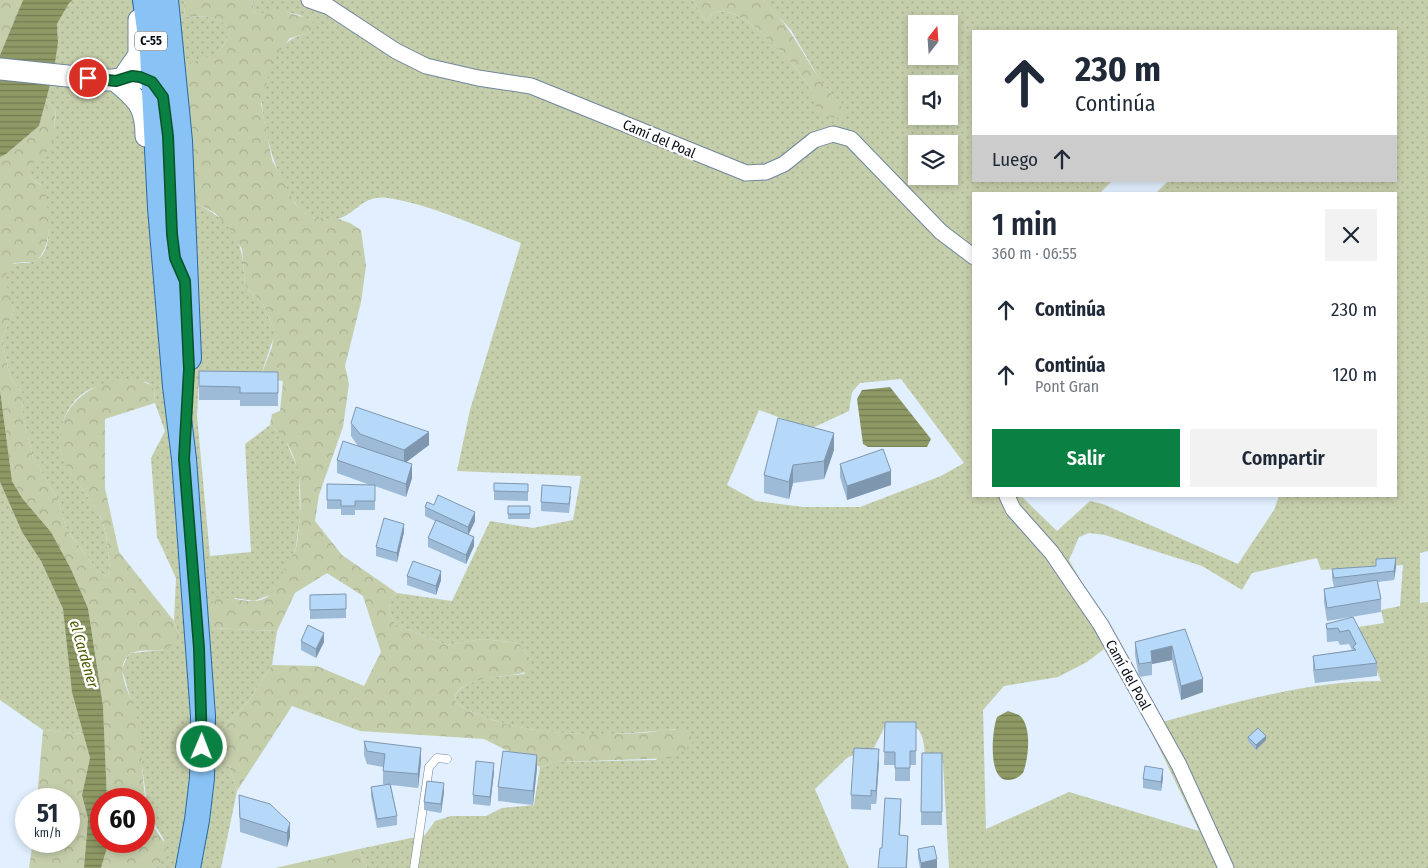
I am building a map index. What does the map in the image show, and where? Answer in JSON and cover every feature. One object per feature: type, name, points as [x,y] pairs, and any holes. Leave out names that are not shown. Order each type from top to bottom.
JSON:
[{"type":"main road","name":"C-55","points":[[145,0],[152,52],[152,82],[160,208],[175,386],[184,459],[202,716],[202,778],[197,820],[188,868]]},
{"type":"main road","name":"C-55","points":[[166,0],[180,141],[189,369],[184,459]]},
{"type":"street","points":[[118,82],[139,55],[140,0]]},
{"type":"street","points":[[0,69],[118,82],[141,87],[159,76],[162,51],[158,0]]},
{"type":"street","name":"Camí del Poal","points":[[309,0],[328,7],[396,50],[426,66],[478,78],[531,86],[746,173],[766,172],[784,164],[814,140],[833,134],[851,139],[942,232],[972,255]]},
{"type":"street","points":[[118,82],[138,101],[146,118],[148,172],[160,208]]},
{"type":"street","points":[[152,82],[163,97],[168,136],[172,234],[175,258],[185,281]]},
{"type":"street","name":"Camí del Poal","points":[[1007,497],[1013,509],[1052,553],[1101,625],[1180,765],[1226,868]]},
{"type":"lane","points":[[414,868],[429,767],[437,758],[447,759]]},
{"type":"green space","points":[[0,0],[23,0],[0,55]]},
{"type":"green space","points":[[73,0],[184,0],[185,17],[217,19],[227,26],[230,31],[225,43],[218,52],[208,58],[196,61],[192,201],[219,217],[234,234],[242,255],[245,286],[263,304],[274,330],[274,336],[260,378],[199,378],[197,416],[210,556],[251,552],[245,444],[270,425],[284,437],[299,471],[300,517],[296,547],[278,587],[270,595],[254,601],[235,598],[211,628],[277,631],[272,665],[248,702],[218,733],[237,791],[221,868],[155,868],[160,863],[164,840],[155,825],[155,788],[145,788],[136,718],[122,669],[127,657],[132,653],[162,650],[179,635],[174,621],[176,578],[157,537],[151,458],[165,431],[155,403],[154,390],[146,382],[106,385],[89,390],[72,404],[62,425],[60,448],[63,459],[103,523],[110,572],[107,577],[97,570],[67,530],[58,500],[33,457],[22,411],[23,394],[10,377],[2,339],[14,310],[2,283],[1,274],[3,269],[11,264],[35,261],[42,255],[48,237],[47,214],[41,185],[31,178],[28,172],[30,166],[53,141],[56,111],[46,99],[54,70],[58,43],[57,24],[69,2]]},
{"type":"green space","points":[[184,0],[252,0],[255,14],[279,10],[313,20],[312,32],[290,38],[275,57],[261,104],[272,160],[295,204],[305,213],[315,218],[339,219],[361,230],[366,266],[361,302],[345,366],[349,384],[343,427],[319,495],[315,521],[342,555],[397,593],[390,598],[389,610],[395,624],[447,645],[482,639],[519,643],[531,660],[532,666],[529,671],[471,683],[456,694],[456,703],[476,714],[498,722],[545,731],[593,734],[645,733],[671,730],[689,732],[693,743],[675,758],[557,762],[540,767],[484,739],[360,731],[292,706],[237,791],[218,733],[248,702],[272,665],[317,666],[364,686],[381,652],[363,596],[327,573],[295,593],[277,631],[211,628],[210,609],[215,598],[255,601],[267,597],[275,589],[296,548],[301,497],[298,470],[294,457],[280,434],[270,425],[272,414],[280,411],[283,381],[260,378],[272,347],[274,330],[263,304],[245,286],[242,249],[230,229],[215,213],[192,201],[184,65],[213,55],[223,46],[230,31],[227,26],[217,19],[185,17]]},
{"type":"green space","points":[[252,0],[693,0],[706,22],[713,13],[725,12],[738,16],[768,38],[804,79],[812,91],[820,112],[839,104],[820,80],[791,30],[763,0],[1428,0],[1428,551],[1420,553],[1420,603],[1428,602],[1428,868],[949,868],[943,763],[937,757],[925,755],[919,731],[916,727],[904,724],[885,726],[873,750],[848,757],[815,789],[849,868],[367,868],[359,849],[425,835],[435,821],[451,816],[486,816],[502,808],[534,805],[540,767],[557,762],[656,760],[676,729],[622,734],[563,733],[534,730],[506,724],[479,715],[456,703],[456,695],[461,688],[470,683],[493,677],[524,674],[531,660],[519,643],[482,639],[447,645],[395,624],[389,610],[390,598],[397,593],[452,601],[490,521],[533,528],[573,520],[581,476],[457,471],[470,410],[521,243],[421,205],[388,198],[372,199],[344,217],[337,219],[320,219],[305,213],[288,193],[281,179],[266,133],[262,106],[264,86],[276,54],[287,42],[312,32],[302,16],[284,12],[255,14]],"holes":[[[901,379],[964,463],[941,476],[860,507],[803,507],[756,501],[727,485],[759,410],[810,429],[849,411],[852,392],[860,383]],[[1089,533],[1105,535],[1202,566],[1242,590],[1252,573],[1317,558],[1321,570],[1403,565],[1400,606],[1381,610],[1384,623],[1358,627],[1381,681],[1325,685],[1271,694],[1162,722],[1069,560],[1079,537]],[[1104,649],[1150,729],[1199,831],[1069,792],[986,829],[983,710],[1004,686],[1058,677],[1087,662]]]},
{"type":"green space","points":[[693,0],[763,0],[781,19],[822,82],[842,107],[846,117],[829,116],[818,110],[810,88],[794,66],[768,38],[753,26],[738,16],[725,12],[713,13],[706,22]]},
{"type":"green space","points":[[46,99],[56,111],[53,140],[47,151],[32,165],[28,172],[31,178],[46,189],[48,236],[43,253],[37,260],[14,263],[7,271],[7,284],[14,310],[2,339],[10,377],[23,394],[22,411],[33,457],[58,500],[67,530],[97,570],[107,577],[110,572],[105,529],[100,516],[67,468],[62,457],[60,434],[67,413],[82,396],[92,389],[114,382],[129,380],[151,385],[154,390],[155,403],[105,419],[105,488],[119,552],[174,621],[179,635],[168,648],[133,653],[127,657],[122,668],[137,721],[144,788],[107,788],[103,706],[88,608],[71,569],[51,532],[22,498],[12,481],[0,390],[0,157],[39,126]]},
{"type":"green space","points":[[0,482],[22,532],[41,561],[63,609],[68,649],[84,734],[43,730],[0,700]]},
{"type":"green space","points":[[43,730],[84,734],[90,758],[82,795],[88,819],[84,868],[29,868],[31,853],[80,853],[80,788],[38,788]]},
{"type":"green space","points":[[155,829],[166,846],[164,859],[155,868],[101,868],[105,853],[155,853]]},
{"type":"green space","points":[[359,849],[367,868],[275,868]]},
{"type":"water","points":[[23,0],[73,0],[69,3],[57,24],[58,43],[54,70],[39,126],[0,157],[0,55]]},
{"type":"water","points":[[890,387],[931,439],[927,447],[868,447],[863,444],[857,399],[862,390]]},
{"type":"water","name":"el Cardener","points":[[0,390],[12,481],[22,498],[51,532],[71,569],[88,608],[103,706],[107,788],[90,788],[90,853],[105,853],[101,868],[84,868],[88,819],[82,795],[90,758],[72,692],[63,609],[41,561],[22,532],[0,482]]},
{"type":"water","points":[[1008,711],[1022,718],[1028,738],[1028,753],[1023,773],[1009,780],[1002,778],[997,773],[993,754],[997,717]]},
{"type":"building","points":[[199,371],[278,372],[278,393],[240,393],[240,387],[199,386]]},
{"type":"building","points":[[356,407],[429,432],[404,450],[360,434],[351,423]]},
{"type":"building","points":[[778,418],[834,433],[824,461],[793,465],[789,482],[764,475]]},
{"type":"building","points":[[343,441],[412,464],[406,484],[337,460]]},
{"type":"building","points":[[883,449],[891,471],[847,486],[840,464]]},
{"type":"building","points":[[494,483],[528,484],[528,492],[494,491]]},
{"type":"building","points":[[327,484],[375,485],[375,501],[355,501],[355,506],[341,506],[341,500],[327,500]]},
{"type":"building","points":[[542,485],[571,487],[569,504],[541,502]]},
{"type":"building","points":[[438,495],[475,512],[468,527],[425,507],[427,502],[434,505]]},
{"type":"building","points":[[508,506],[530,506],[530,514],[508,514]]},
{"type":"building","points":[[384,518],[404,524],[397,553],[376,547]]},
{"type":"building","points":[[436,520],[474,537],[466,555],[428,538]]},
{"type":"building","points":[[1396,558],[1394,571],[1334,578],[1332,569],[1376,566],[1376,559]]},
{"type":"building","points":[[413,561],[441,571],[436,586],[407,576]]},
{"type":"building","points":[[1377,580],[1381,599],[1327,608],[1324,589]]},
{"type":"building","points":[[346,594],[346,609],[310,610],[310,595]]},
{"type":"building","points":[[1353,617],[1377,663],[1315,670],[1313,656],[1356,650],[1353,647],[1356,644],[1349,630],[1340,632],[1338,628],[1327,629],[1326,624]]},
{"type":"building","points":[[308,625],[324,633],[316,649],[301,641]]},
{"type":"building","points":[[1185,629],[1203,679],[1181,686],[1172,646],[1151,651],[1152,662],[1139,664],[1135,642]]},
{"type":"building","points":[[885,722],[916,722],[916,751],[910,751],[910,768],[895,768],[895,752],[884,752]]},
{"type":"building","points":[[1258,728],[1266,736],[1256,745],[1248,737]]},
{"type":"building","points":[[364,741],[421,748],[418,774],[383,771],[385,754],[367,751]]},
{"type":"building","points":[[854,748],[879,749],[876,791],[871,790],[871,796],[851,795]]},
{"type":"building","points":[[503,751],[537,755],[533,791],[498,787]]},
{"type":"building","points":[[922,753],[942,753],[942,812],[921,812]]},
{"type":"building","points":[[476,761],[494,763],[490,797],[473,795]]},
{"type":"building","points":[[1145,766],[1163,769],[1161,782],[1143,779]]},
{"type":"building","points":[[427,781],[444,783],[441,804],[424,802]]},
{"type":"building","points":[[390,784],[397,816],[377,819],[371,787]]},
{"type":"building","points":[[239,795],[270,804],[290,823],[287,833],[240,818]]},
{"type":"building","points":[[885,798],[901,799],[899,835],[908,836],[906,868],[878,868],[880,848],[882,848]]},
{"type":"building","points":[[934,846],[937,859],[921,863],[918,849]]},
{"type":"route","points":[[88,78],[116,81],[132,76],[140,77],[152,82],[163,97],[168,136],[172,234],[175,258],[185,281],[189,369],[184,459],[199,648],[202,747]]}]
